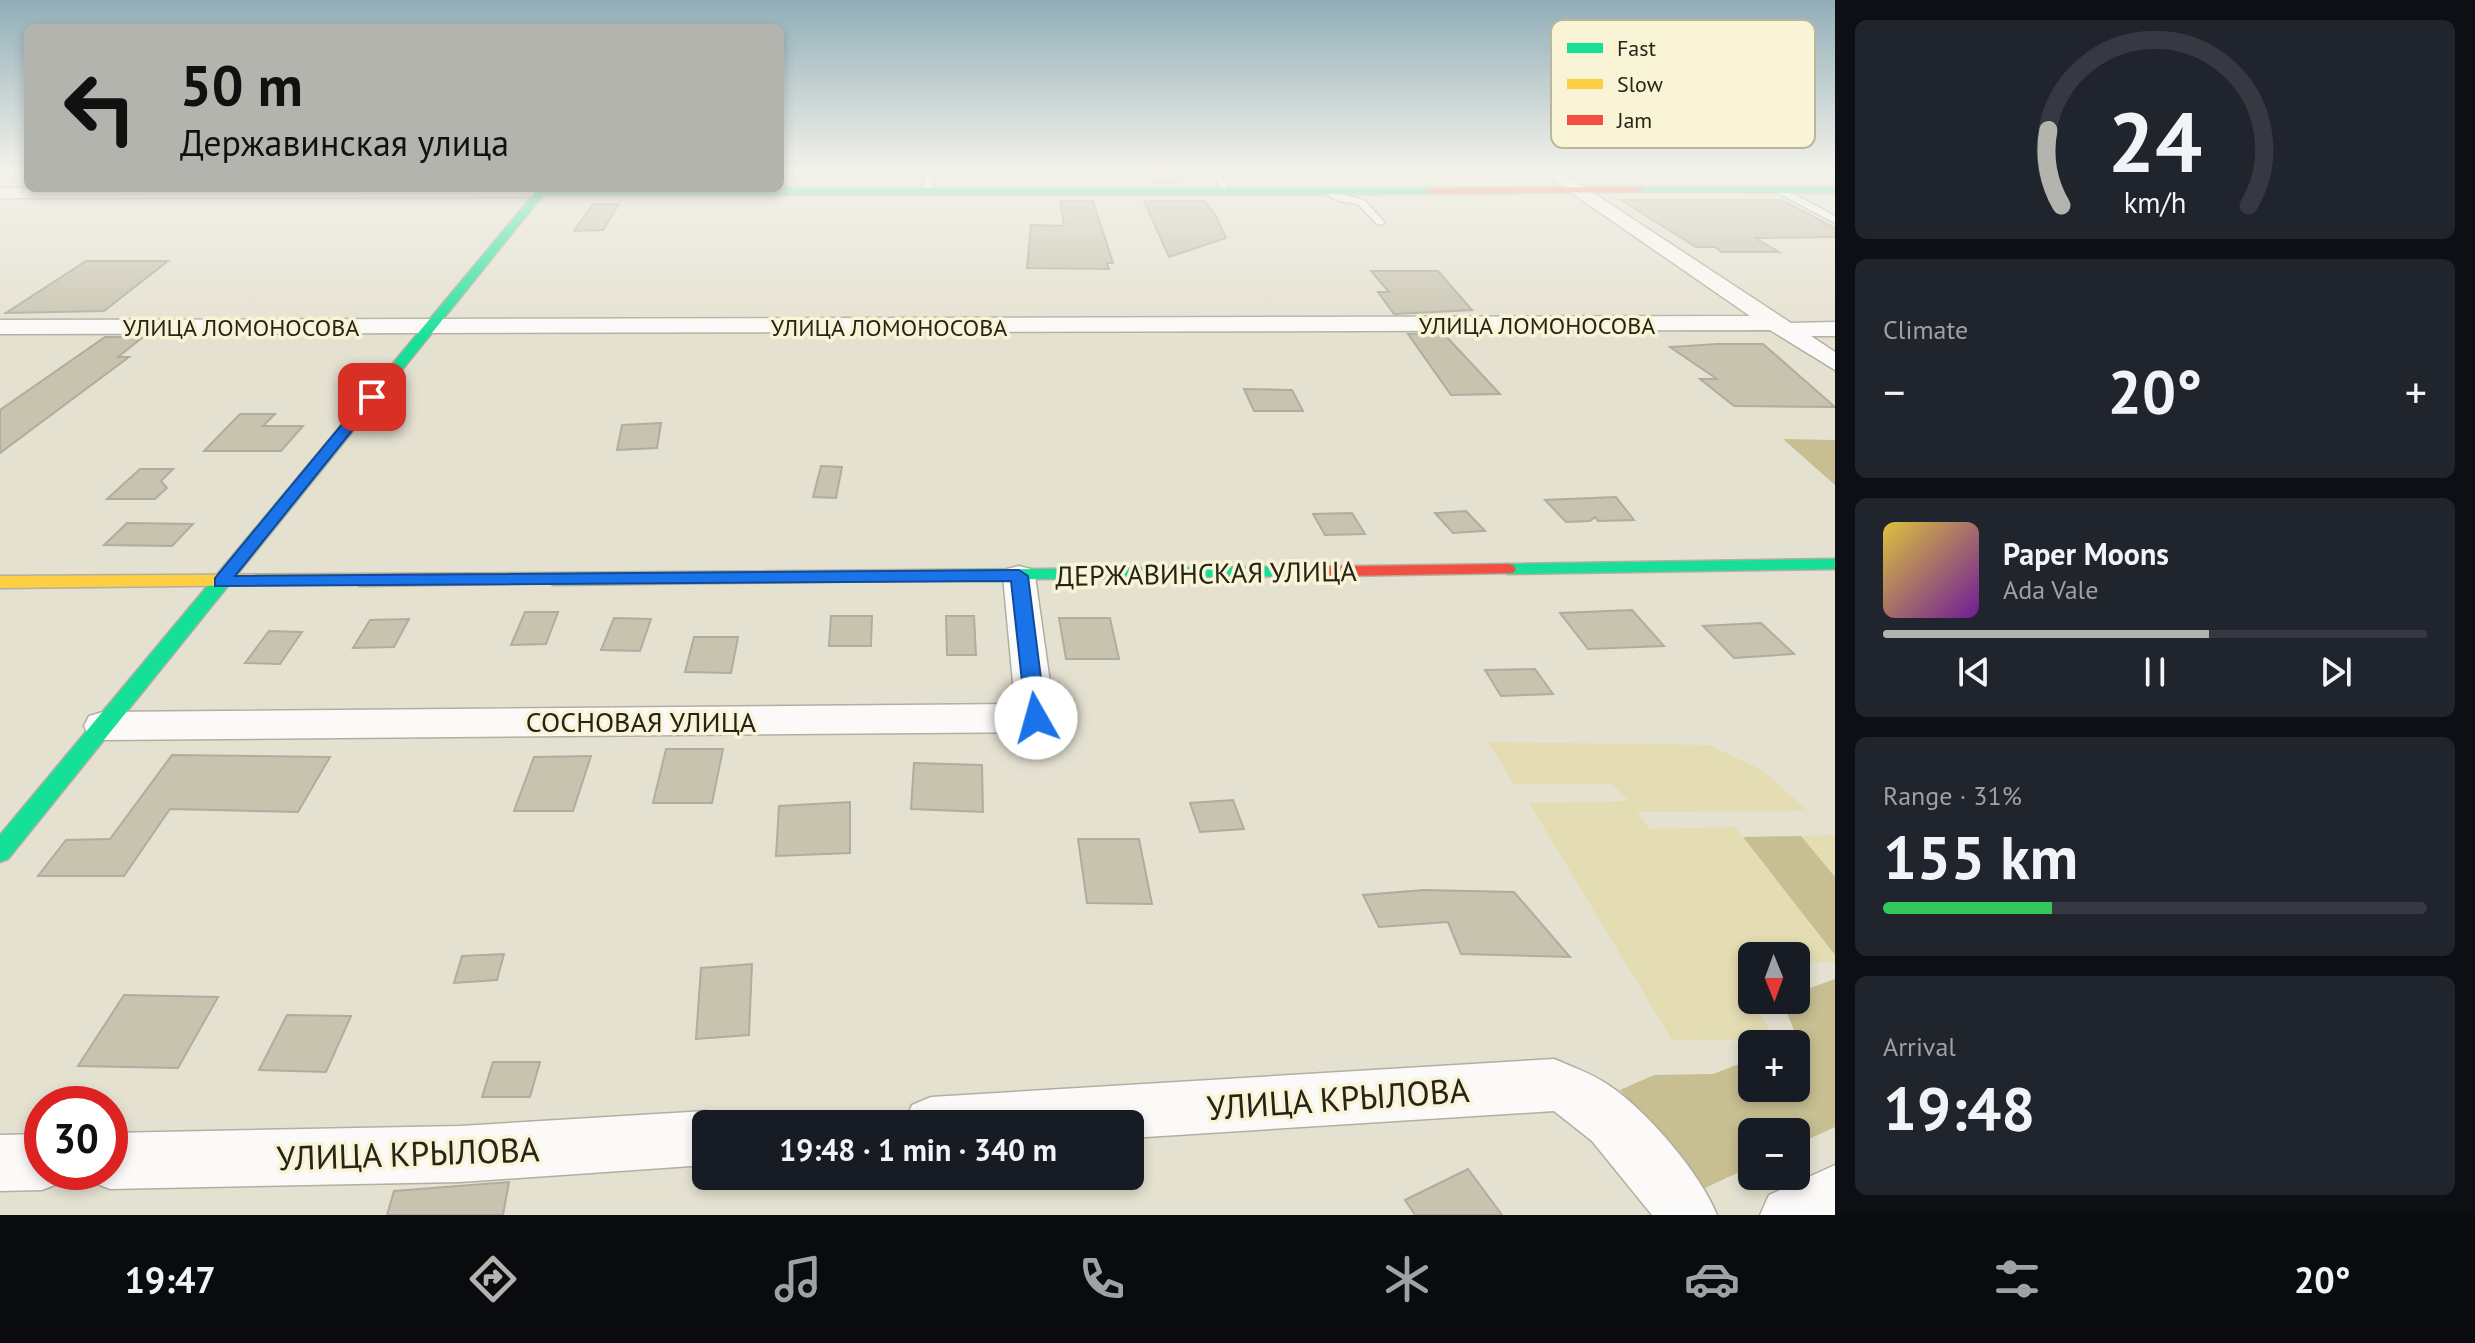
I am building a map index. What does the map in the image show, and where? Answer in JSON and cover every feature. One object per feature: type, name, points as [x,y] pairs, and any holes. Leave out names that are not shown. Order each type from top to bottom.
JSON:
[{"type":"street","points":[[0,852],[511,228]]},
{"type":"street","points":[[1632,228],[1835,363]]},
{"type":"street","name":"УЛИЦА ЛОМОНОСОВА","points":[[0,327],[1782,326],[1835,329]]},
{"type":"street","name":"ДЕРЖАВИНСКАЯ УЛИЦА","points":[[0,582],[1019,576],[1835,564]]},
{"type":"street","name":"СОСНОВАЯ УЛИЦА","points":[[103,726],[1036,718],[1019,576]]},
{"type":"street","name":"УЛИЦА КРЫЛОВА","points":[[1144,1111],[1554,1085],[1576,1091],[1598,1107],[1688,1215]]},
{"type":"street","name":"УЛИЦА КРЫЛОВА","points":[[128,1161],[460,1154],[692,1139]]},
{"type":"street","points":[[0,1163],[24,1162]]},
{"type":"street","points":[[1789,1215],[1835,1193]]},
{"type":"shaded area","points":[[1783,439],[1835,440],[1835,485]]},
{"type":"shaded area","points":[[1488,742],[1709,745],[1762,770],[1808,811],[1637,812],[1649,829],[1735,827],[1835,956],[1835,962],[1810,963],[1810,942],[1738,942],[1738,1014],[1760,1014],[1770,1030],[1738,1030],[1738,1039],[1672,1040],[1529,803],[1629,801],[1612,784],[1514,784]]},
{"type":"shaded area","points":[[1835,835],[1835,877],[1801,836]]},
{"type":"shaded area","points":[[1801,836],[1835,877],[1835,955],[1743,837]]},
{"type":"shaded area","points":[[1835,979],[1835,1127],[1810,1139],[1810,1118],[1738,1118],[1738,1173],[1703,1189],[1620,1090],[1654,1075],[1713,1074],[1738,1064],[1738,1102],[1810,1102],[1810,1030],[1794,1030],[1787,1014],[1810,1014],[1810,988]]},
{"type":"building","points":[[576,228],[604,228],[603,230],[574,231]]},
{"type":"building","points":[[1031,228],[1102,228],[1113,263],[1107,263],[1109,269],[1027,268]]},
{"type":"building","points":[[1156,228],[1221,228],[1226,238],[1169,257]]},
{"type":"building","points":[[1665,228],[1835,228],[1835,237],[1755,238],[1779,252],[1722,252],[1715,247],[1696,247]]},
{"type":"building","points":[[86,261],[168,261],[104,311],[6,313]]},
{"type":"building","points":[[1371,271],[1438,271],[1472,310],[1394,314],[1378,292],[1389,292]]},
{"type":"building","points":[[1408,334],[1444,334],[1500,394],[1451,395]]},
{"type":"building","points":[[105,337],[143,337],[118,357],[129,357],[0,453],[0,410]]},
{"type":"building","points":[[1763,344],[1835,407],[1734,406],[1700,379],[1717,379],[1670,347]]},
{"type":"building","points":[[1244,389],[1292,390],[1303,411],[1254,411]]},
{"type":"building","points":[[240,414],[275,414],[263,426],[303,426],[281,451],[204,451]]},
{"type":"building","points":[[661,423],[657,448],[617,450],[622,425]]},
{"type":"building","points":[[821,466],[842,467],[836,498],[813,497]]},
{"type":"building","points":[[140,469],[173,469],[161,481],[167,488],[155,499],[107,499]]},
{"type":"building","points":[[1616,497],[1634,520],[1598,521],[1595,517],[1590,521],[1566,522],[1545,500]]},
{"type":"building","points":[[1466,511],[1485,531],[1453,533],[1435,513]]},
{"type":"building","points":[[1352,513],[1365,534],[1325,535],[1313,514]]},
{"type":"building","points":[[127,523],[193,524],[172,546],[104,545]]},
{"type":"building","points":[[1632,610],[1664,646],[1588,649],[1560,613]]},
{"type":"building","points":[[525,612],[558,612],[546,644],[511,645]]},
{"type":"building","points":[[831,616],[872,616],[871,646],[829,646]]},
{"type":"building","points":[[946,616],[974,616],[976,655],[947,655]]},
{"type":"building","points":[[614,618],[651,619],[640,651],[601,650]]},
{"type":"building","points":[[1059,618],[1110,618],[1119,659],[1066,659]]},
{"type":"building","points":[[409,619],[394,647],[353,648],[370,620]]},
{"type":"building","points":[[1761,623],[1794,654],[1734,658],[1703,626]]},
{"type":"building","points":[[269,631],[302,632],[280,664],[245,663]]},
{"type":"building","points":[[694,637],[738,637],[731,673],[685,672]]},
{"type":"building","points":[[1535,669],[1553,694],[1501,696],[1485,670]]},
{"type":"building","points":[[666,749],[723,749],[712,803],[653,803]]},
{"type":"building","points":[[172,755],[330,757],[298,812],[170,809],[124,876],[38,876],[66,840],[110,839]]},
{"type":"building","points":[[591,756],[573,811],[514,811],[534,757]]},
{"type":"building","points":[[914,763],[982,765],[983,812],[911,809]]},
{"type":"building","points":[[1233,800],[1244,829],[1200,832],[1190,803]]},
{"type":"building","points":[[850,802],[850,853],[776,856],[779,806]]},
{"type":"building","points":[[1078,839],[1139,839],[1152,904],[1087,903]]},
{"type":"building","points":[[1424,890],[1514,892],[1570,957],[1461,954],[1448,922],[1379,927],[1363,895]]},
{"type":"building","points":[[504,954],[497,980],[454,983],[462,956]]},
{"type":"building","points":[[752,964],[749,1035],[696,1039],[701,968]]},
{"type":"building","points":[[124,995],[218,997],[178,1068],[78,1066]]},
{"type":"building","points":[[287,1015],[351,1016],[326,1072],[259,1070]]},
{"type":"building","points":[[493,1062],[540,1062],[530,1097],[482,1097]]},
{"type":"building","points":[[1468,1169],[1502,1215],[1415,1215],[1405,1200]]},
{"type":"building","points":[[509,1182],[503,1215],[387,1215],[394,1191]]},
{"type":"traffic: fast","points":[[0,852],[511,228]]},
{"type":"traffic: fast","points":[[1507,569],[1835,564]]},
{"type":"traffic: fast","points":[[553,579],[1285,572]]},
{"type":"traffic: slow","points":[[0,582],[360,580]]},
{"type":"traffic: jam","points":[[1285,572],[1507,569]]},
{"type":"traffic: jam","points":[[360,580],[553,579]]},
{"type":"route","points":[[372,397],[221,582],[1019,576],[1036,718]]}]
